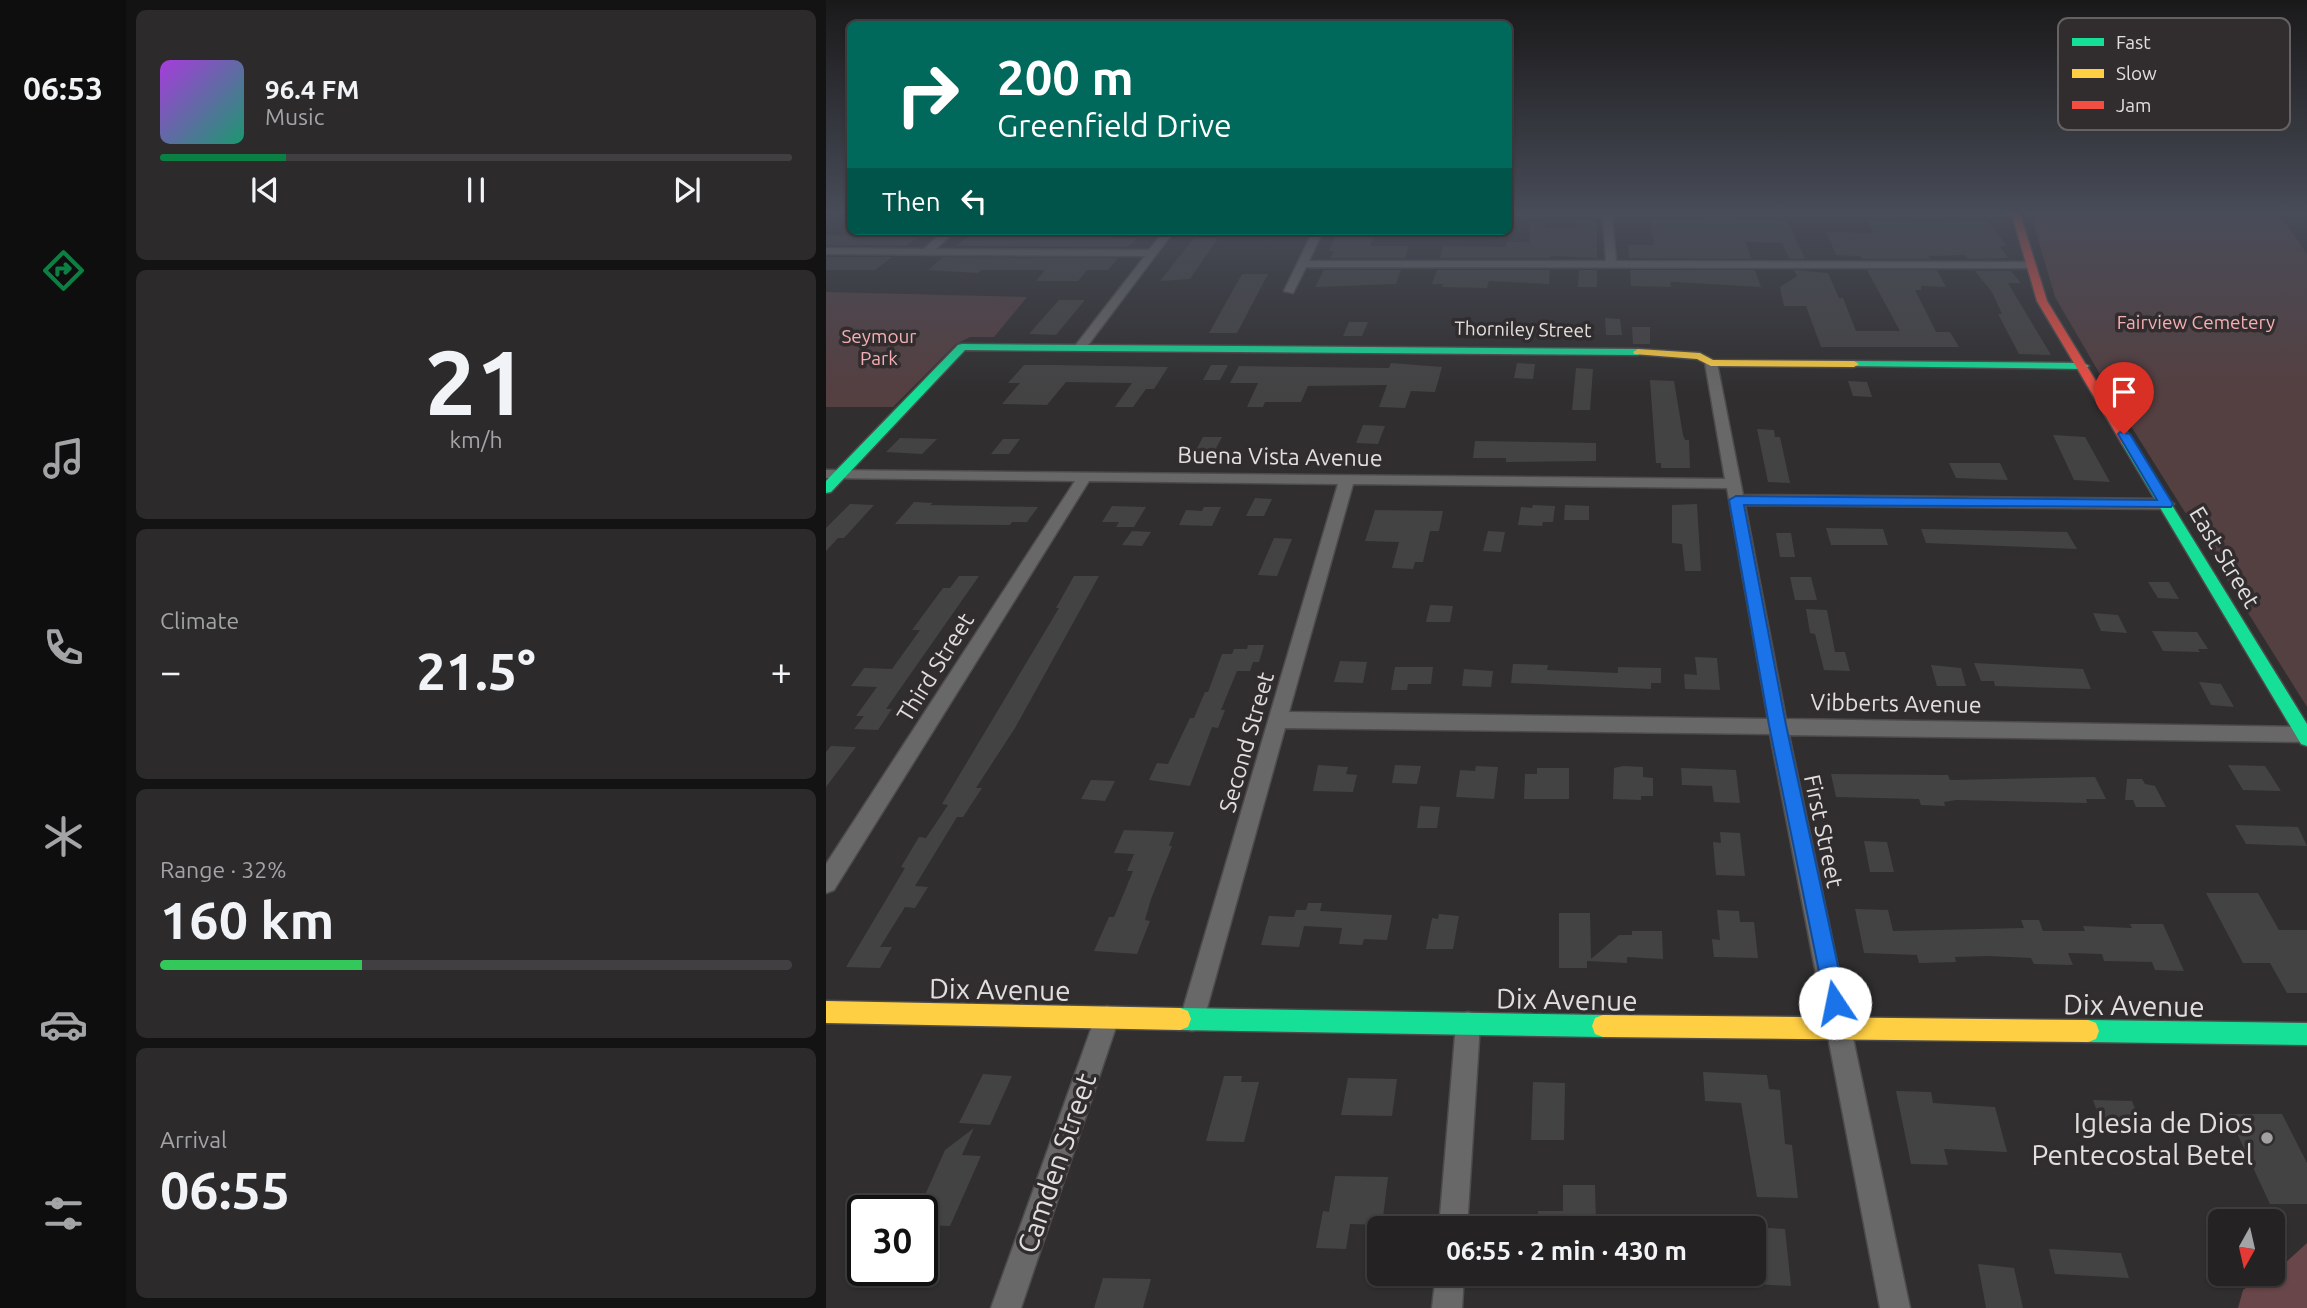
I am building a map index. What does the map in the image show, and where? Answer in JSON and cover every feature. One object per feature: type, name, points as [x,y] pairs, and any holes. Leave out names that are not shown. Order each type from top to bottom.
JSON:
[{"type":"street","points":[[1081,346],[1138,272]]},
{"type":"street","points":[[1289,291],[1300,272]]},
{"type":"street","name":"East Street","points":[[2033,272],[2042,301],[2306,737]]},
{"type":"street","name":"Thorniley Street","points":[[833,474],[961,347],[1663,352],[1700,356],[1711,363],[2082,366]]},
{"type":"street","name":"First Street","points":[[1711,363],[1777,725],[1895,1308]]},
{"type":"street","points":[[826,489],[833,474]]},
{"type":"street","name":"Buena Vista Avenue","points":[[833,474],[1347,479],[2166,504]]},
{"type":"street","name":"Third Street","points":[[826,883],[1086,476]]},
{"type":"street","name":"Second Street","points":[[1192,1019],[1347,479]]},
{"type":"street","name":"Vibberts Avenue","points":[[1278,720],[1777,725],[2306,737]]},
{"type":"street","name":"Dix Avenue","points":[[826,1012],[1468,1024],[2307,1034]]},
{"type":"street","name":"Camden Street","points":[[1006,1308],[1107,1018]]},
{"type":"street","points":[[1454,1216],[1468,1024]]},
{"type":"street","points":[[1447,1308],[1449,1286]]},
{"type":"green space","name":"Fairview Cemetery","points":[[2048,272],[2307,272],[2307,707],[2119,407],[2055,297]]},
{"type":"green space","name":"Seymour Park","points":[[826,292],[1027,297],[994,337],[970,337],[956,344],[893,407],[826,407]]},
{"type":"shaded area","points":[[2307,1243],[2307,1308],[2238,1308],[2243,1290],[2248,1286],[2286,1286],[2286,1262]]},
{"type":"building","points":[[1043,272],[1085,272],[1078,281],[1036,281]]},
{"type":"building","points":[[1167,272],[1195,272],[1190,279],[1160,281]]},
{"type":"building","points":[[1323,272],[1400,272],[1396,284],[1315,287]]},
{"type":"building","points":[[1436,272],[1550,272],[1549,284],[1489,281],[1487,288],[1442,287],[1443,284],[1432,284]]},
{"type":"building","points":[[1579,272],[1597,272],[1597,287],[1578,287]]},
{"type":"building","points":[[1630,272],[1756,272],[1761,287],[1675,282],[1670,282],[1671,287],[1631,286]]},
{"type":"building","points":[[1795,272],[1828,273],[1839,298],[1843,298],[1856,331],[1900,331],[1868,272],[1938,272],[1946,287],[1921,286],[1921,290],[1915,290],[1936,332],[1950,332],[1959,347],[1821,347],[1806,306],[1784,306],[1780,287],[1797,276]]},
{"type":"building","points":[[1976,272],[2012,272],[2021,283],[2008,283],[2051,355],[2019,354],[1998,314],[2002,314],[1992,292]]},
{"type":"building","points":[[1242,274],[1268,274],[1237,333],[1209,333]]},
{"type":"building","points":[[1059,300],[1085,300],[1056,335],[1029,334]]},
{"type":"building","points":[[1605,318],[1620,319],[1622,335],[1606,335]]},
{"type":"building","points":[[1349,322],[1368,322],[1362,336],[1343,336]]},
{"type":"building","points":[[1632,327],[1650,327],[1650,344],[1633,344]]},
{"type":"building","points":[[1391,363],[1442,367],[1435,392],[1411,391],[1405,408],[1379,407],[1387,385],[1308,386],[1301,402],[1265,402],[1263,407],[1247,407],[1258,383],[1230,383],[1239,366],[1389,368]]},
{"type":"building","points":[[1517,363],[1535,364],[1533,379],[1514,378]]},
{"type":"building","points":[[1024,365],[1168,367],[1154,389],[1146,389],[1133,407],[1115,407],[1132,383],[1066,382],[1047,405],[1002,404],[1020,383],[1008,383]]},
{"type":"building","points":[[1211,365],[1228,365],[1220,380],[1203,380]]},
{"type":"building","points":[[1576,368],[1593,369],[1590,410],[1572,410]]},
{"type":"building","points":[[1650,380],[1674,381],[1683,435],[1685,440],[1689,440],[1690,468],[1661,468],[1661,463],[1656,463]]},
{"type":"building","points":[[1848,381],[1867,382],[1872,397],[1853,396]]},
{"type":"building","points":[[1363,425],[1385,426],[1378,444],[1356,443]]},
{"type":"building","points":[[1757,429],[1774,430],[1775,437],[1780,437],[1790,483],[1768,482]]},
{"type":"building","points":[[2053,435],[2085,437],[2110,482],[2074,480]]},
{"type":"building","points":[[1203,437],[1222,437],[1213,454],[1194,454]]},
{"type":"building","points":[[900,438],[937,439],[922,454],[886,452]]},
{"type":"building","points":[[1003,439],[1020,439],[1009,454],[991,454]]},
{"type":"building","points":[[1475,441],[1596,443],[1596,461],[1506,462],[1506,458],[1473,458]]},
{"type":"building","points":[[1949,463],[2000,463],[2008,480],[1956,478]]},
{"type":"building","points":[[1255,498],[1272,499],[1264,516],[1246,516]]},
{"type":"building","points":[[914,502],[933,503],[930,505],[1038,507],[1027,522],[1012,522],[1010,525],[895,524]]},
{"type":"building","points":[[850,504],[874,505],[844,538],[838,538],[826,551],[826,528]]},
{"type":"building","points":[[1697,504],[1701,571],[1685,571],[1682,544],[1672,543],[1672,505]]},
{"type":"building","points":[[1533,505],[1555,506],[1553,522],[1543,522],[1542,526],[1518,525],[1521,507],[1532,508]]},
{"type":"building","points":[[1565,505],[1589,506],[1589,520],[1564,520]]},
{"type":"building","points":[[1112,506],[1146,507],[1134,527],[1116,527],[1119,522],[1102,522]]},
{"type":"building","points":[[1204,507],[1221,507],[1212,526],[1179,525],[1186,510],[1202,511]]},
{"type":"building","points":[[1375,510],[1443,511],[1439,531],[1430,531],[1423,562],[1415,562],[1413,569],[1392,568],[1399,542],[1365,541]]},
{"type":"building","points":[[1826,528],[1883,529],[1888,545],[1831,545]]},
{"type":"building","points":[[1921,529],[2067,532],[2077,549],[1926,543]]},
{"type":"building","points":[[1132,531],[1151,532],[1142,546],[1122,545]]},
{"type":"building","points":[[1488,531],[1505,532],[1501,552],[1483,551]]},
{"type":"building","points":[[1776,533],[1791,533],[1795,557],[1780,557]]},
{"type":"building","points":[[1274,538],[1292,539],[1277,576],[1258,575]]},
{"type":"building","points":[[959,576],[979,576],[886,709],[892,709],[878,730],[854,729],[864,716],[856,716],[877,687],[851,686],[864,668],[892,669],[920,630],[912,630],[943,588],[950,588]]},
{"type":"building","points":[[1074,576],[1099,576],[1015,728],[976,788],[982,788],[963,817],[957,817],[915,886],[928,887],[915,908],[905,907],[880,947],[892,947],[880,968],[846,967],[905,868],[901,867],[919,837],[926,838],[948,805],[942,804],[1059,608],[1056,608]]},
{"type":"building","points":[[1790,577],[1811,577],[1817,600],[1795,600]]},
{"type":"building","points":[[2148,582],[2169,582],[2179,599],[2158,598]]},
{"type":"building","points":[[1430,605],[1453,606],[1450,622],[1426,622]]},
{"type":"building","points":[[1806,609],[1827,610],[1835,652],[1845,652],[1850,671],[1824,670],[1815,634],[1810,633]]},
{"type":"building","points":[[2093,613],[2118,615],[2127,633],[2101,631]]},
{"type":"building","points":[[2152,631],[2197,632],[2208,649],[2198,649],[2200,652],[2163,651]]},
{"type":"building","points":[[1248,645],[1264,645],[1259,662],[1253,662],[1250,671],[1237,671],[1221,710],[1225,710],[1218,728],[1212,727],[1190,786],[1149,780],[1157,763],[1168,764],[1190,718],[1194,718],[1205,692],[1208,692],[1222,654],[1232,654],[1234,649],[1247,649]]},
{"type":"building","points":[[1695,657],[1717,658],[1720,690],[1685,689],[1684,674],[1697,675]]},
{"type":"building","points":[[1340,661],[1367,662],[1363,683],[1334,682]]},
{"type":"building","points":[[1974,663],[2083,669],[2091,689],[1995,686],[1994,681],[1981,681]]},
{"type":"building","points":[[1513,664],[1548,665],[1547,670],[1618,673],[1618,667],[1661,668],[1661,683],[1651,683],[1651,689],[1511,683]]},
{"type":"building","points":[[1931,665],[1961,668],[1966,686],[1937,686]]},
{"type":"building","points":[[1395,667],[1433,667],[1431,684],[1408,684],[1407,690],[1391,690]]},
{"type":"building","points":[[1464,669],[1493,671],[1491,687],[1462,686]]},
{"type":"building","points":[[2199,682],[2221,684],[2234,707],[2211,705]]},
{"type":"building","points":[[831,746],[856,747],[826,787],[826,752]]},
{"type":"building","points":[[1318,765],[1348,767],[1346,774],[1357,775],[1353,792],[1313,791]]},
{"type":"building","points":[[1395,765],[1421,766],[1417,784],[1392,783]]},
{"type":"building","points":[[2228,765],[2265,766],[2281,791],[2243,790]]},
{"type":"building","points":[[1476,766],[1498,767],[1494,799],[1456,797],[1460,770],[1475,771]]},
{"type":"building","points":[[1643,767],[1643,777],[1653,778],[1653,796],[1641,796],[1641,800],[1613,799],[1614,768]]},
{"type":"building","points":[[1537,768],[1569,768],[1569,799],[1524,799],[1525,774],[1537,774]]},
{"type":"building","points":[[1681,768],[1736,770],[1740,803],[1714,802],[1712,786],[1682,785]]},
{"type":"building","points":[[1831,774],[1948,775],[1950,780],[2095,777],[2106,799],[2086,799],[2087,803],[1956,800],[1944,802],[1945,806],[1921,805],[1919,799],[1836,797]]},
{"type":"building","points":[[2127,779],[2142,779],[2145,784],[2155,786],[2166,807],[2136,807],[2133,800],[2125,800]]},
{"type":"building","points":[[1091,780],[1115,781],[1105,801],[1081,799]]},
{"type":"building","points":[[1420,806],[1440,807],[1437,828],[1417,828]]},
{"type":"building","points":[[2235,825],[2298,827],[2307,846],[2246,844]]},
{"type":"building","points":[[1124,830],[1174,832],[1169,846],[1172,846],[1145,920],[1150,921],[1137,954],[1094,951],[1109,917],[1114,917],[1133,871],[1127,871],[1134,854],[1114,853]]},
{"type":"building","points":[[1720,832],[1740,833],[1745,876],[1716,875],[1713,842],[1721,843]]},
{"type":"building","points":[[1864,841],[1887,842],[1894,872],[1870,872]]},
{"type":"building","points":[[2206,893],[2258,893],[2279,930],[2307,930],[2307,993],[2287,993],[2270,963],[2243,963]]},
{"type":"building","points":[[1308,903],[1322,903],[1320,911],[1392,915],[1387,940],[1364,939],[1362,945],[1339,944],[1342,928],[1304,926],[1299,947],[1261,945],[1269,916],[1294,917],[1296,910],[1306,910]]},
{"type":"building","points":[[1855,909],[1888,910],[1893,931],[2024,928],[2021,920],[2039,920],[2043,931],[2085,931],[2083,926],[2132,928],[2130,924],[2163,924],[2184,971],[2155,970],[2152,962],[2104,961],[2102,954],[2068,953],[2073,965],[2034,964],[2031,958],[1988,956],[1955,957],[1956,962],[1919,963],[1917,955],[1864,953]]},
{"type":"building","points":[[1717,910],[1739,911],[1740,922],[1754,922],[1758,958],[1714,957],[1712,939],[1720,940]]},
{"type":"building","points":[[1559,913],[1590,913],[1591,959],[1619,935],[1632,935],[1632,931],[1662,931],[1663,959],[1627,957],[1627,963],[1587,961],[1587,968],[1559,968]]},
{"type":"building","points":[[1439,914],[1459,916],[1453,949],[1426,949],[1432,918],[1438,919]]},
{"type":"building","points":[[1703,1072],[1767,1075],[1769,1089],[1780,1090],[1785,1144],[1792,1145],[1798,1198],[1757,1197],[1741,1103],[1705,1101]]},
{"type":"building","points":[[983,1074],[1012,1076],[990,1125],[959,1123]]},
{"type":"building","points":[[1224,1076],[1242,1076],[1241,1082],[1259,1082],[1244,1142],[1206,1141]]},
{"type":"building","points":[[1348,1078],[1397,1079],[1392,1116],[1341,1115]]},
{"type":"building","points":[[1533,1082],[1565,1083],[1564,1140],[1531,1140]]},
{"type":"building","points":[[1896,1091],[1931,1092],[1933,1103],[1995,1107],[2007,1152],[1944,1149],[1948,1165],[1911,1164]]},
{"type":"building","points":[[2093,1100],[2132,1101],[2145,1135],[2105,1134]]},
{"type":"building","name":"Iglesia de Dios Pentecostal Betel","points":[[2228,1114],[2282,1114],[2307,1163],[2307,1204],[2270,1204]]},
{"type":"building","points":[[974,1128],[962,1155],[981,1156],[950,1226],[938,1226],[938,1195],[925,1195],[945,1150]]},
{"type":"building","points":[[1335,1176],[1388,1177],[1383,1216],[1367,1216],[1367,1225],[1350,1224],[1346,1249],[1316,1248],[1323,1211],[1329,1212]]},
{"type":"building","points":[[1563,1185],[1595,1185],[1596,1216],[1538,1216],[1538,1211],[1563,1211]]},
{"type":"building","points":[[1766,1228],[1785,1229],[1791,1286],[1766,1285]]},
{"type":"building","points":[[2049,1249],[2121,1253],[2129,1278],[2055,1274]]},
{"type":"building","points":[[1978,1264],[2014,1268],[2023,1308],[1986,1308]]},
{"type":"building","points":[[1103,1278],[1151,1279],[1143,1308],[1094,1308]]},
{"type":"traffic: fast","points":[[826,489],[962,347],[1638,352]]},
{"type":"traffic: fast","points":[[1854,364],[2083,366]]},
{"type":"traffic: fast","points":[[2127,442],[2307,739]]},
{"type":"traffic: fast","points":[[1180,1019],[1603,1026]]},
{"type":"traffic: fast","points":[[2088,1031],[2307,1034]]},
{"type":"traffic: slow","points":[[1638,352],[1700,356],[1711,363],[1854,364]]},
{"type":"traffic: slow","points":[[826,1012],[1180,1019]]},
{"type":"traffic: slow","points":[[1603,1026],[2088,1031]]},
{"type":"traffic: jam","points":[[2033,272],[2042,301],[2127,442]]},
{"type":"place","name":"Iglesia de Dios Pentecostal Betel","points":[[2267,1138]]},
{"type":"route","points":[[1835,1003],[1777,725],[1736,500],[2166,504],[2124,434]]}]
